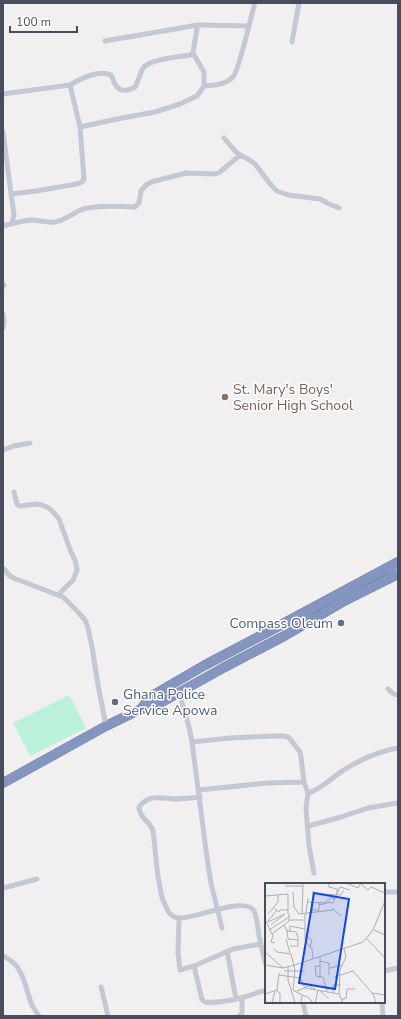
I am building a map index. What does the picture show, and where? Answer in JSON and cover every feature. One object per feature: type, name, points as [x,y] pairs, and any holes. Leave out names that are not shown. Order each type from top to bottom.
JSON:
[{"type":"highway","points":[[141,710],[150,697],[199,668],[398,562]]},
{"type":"highway","points":[[3,783],[106,726],[141,710],[155,706],[286,635],[346,600],[398,574]]},
{"type":"street","points":[[204,86],[218,85],[227,82],[234,76],[239,64],[255,3]]},
{"type":"street","points":[[292,42],[299,3]]},
{"type":"street","points":[[106,41],[198,25],[249,26]]},
{"type":"street","points":[[80,127],[155,112],[180,104],[197,96],[204,86],[204,72],[193,53],[198,25]]},
{"type":"street","points":[[3,94],[70,85],[79,79],[108,73],[111,75],[114,84],[120,90],[126,91],[135,87],[142,69],[152,62],[190,55],[193,53]]},
{"type":"street","points":[[11,194],[77,184],[82,182],[84,179],[80,127],[70,85]]},
{"type":"street","points":[[3,132],[14,214],[12,223]]},
{"type":"street","points":[[224,138],[235,152],[255,164],[277,191],[288,195],[320,199],[339,208]]},
{"type":"street","points":[[3,226],[30,220],[47,222],[61,220],[68,218],[80,210],[86,209],[135,206],[139,204],[141,191],[147,184],[186,173],[215,174],[220,172],[240,155]]},
{"type":"street","points":[[3,314],[3,328]]},
{"type":"street","points":[[3,450],[30,443]]},
{"type":"street","points":[[14,492],[17,504],[20,506],[36,504],[42,505],[49,508],[59,520],[75,560],[77,570],[73,580],[58,595]]},
{"type":"street","points":[[3,568],[10,576],[58,595],[68,601],[85,620],[88,628],[106,726]]},
{"type":"street","points":[[388,689],[391,693],[398,695]]},
{"type":"street","points":[[179,692],[192,742],[211,883],[222,928]]},
{"type":"street","points":[[192,742],[263,736],[284,736],[288,737],[296,745],[300,752],[304,782],[308,793],[306,808],[309,850],[314,873]]},
{"type":"street","points":[[308,793],[316,791],[335,776],[353,765],[380,752],[398,748]]},
{"type":"street","points":[[199,790],[267,783],[304,782]]},
{"type":"street","points":[[200,797],[154,798],[148,799],[139,807],[141,816],[153,830],[158,879],[166,906],[172,916],[179,918],[218,909],[244,906],[252,908],[255,911],[260,944],[265,962]]},
{"type":"street","points":[[308,826],[368,808],[398,803]]},
{"type":"street","points":[[3,888],[37,879]]},
{"type":"street","points":[[385,892],[398,892]]},
{"type":"street","points":[[179,918],[178,953],[180,970],[194,966],[227,951],[260,944]]},
{"type":"street","points":[[227,951],[242,1013],[239,1016]]},
{"type":"street","points":[[3,956],[8,958],[19,970],[23,977],[31,1004],[39,1016]]},
{"type":"street","points":[[194,966],[202,1000],[205,1002],[239,998],[265,990]]},
{"type":"street","points":[[385,971],[398,968]]},
{"type":"street","points":[[101,987],[108,1016]]},
{"type":"street","points":[[302,1003],[306,1016]]},
{"type":"street","points":[[382,1003],[383,1016]]},
{"type":"green space","points":[[69,695],[86,728],[30,756],[13,723]]},
{"type":"place","name":"St. Mary's Boys' Senior High School","points":[[225,397]]},
{"type":"place","name":"Compass Oleum","points":[[341,623]]},
{"type":"place","name":"Ghana Police Service Apowa","points":[[115,702]]}]
